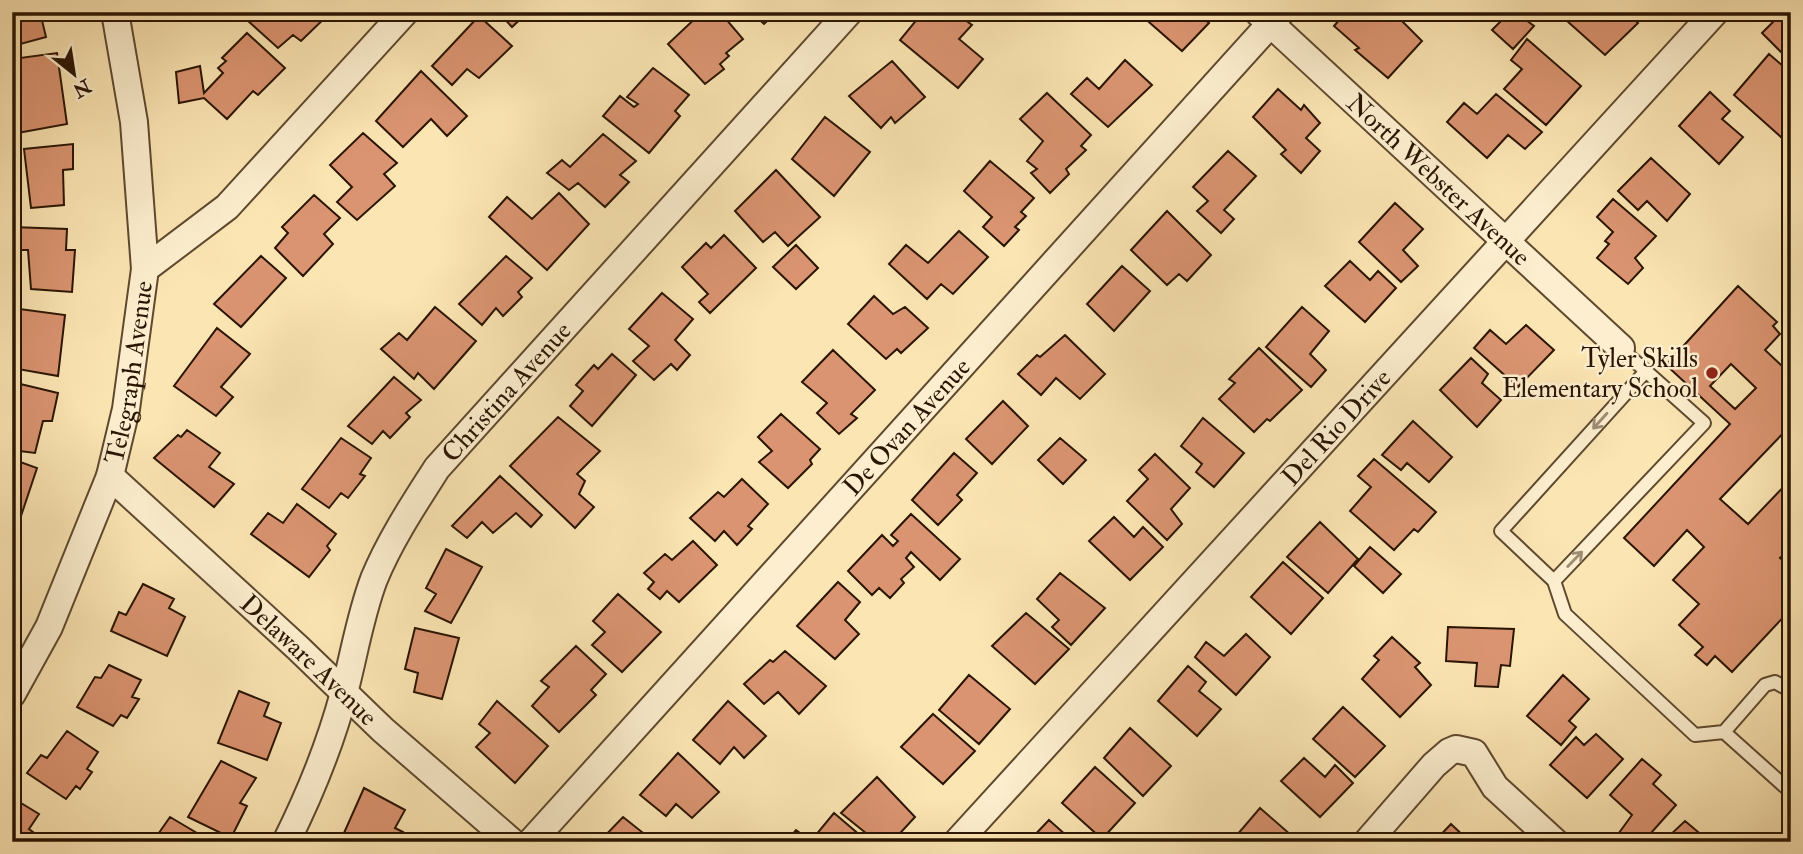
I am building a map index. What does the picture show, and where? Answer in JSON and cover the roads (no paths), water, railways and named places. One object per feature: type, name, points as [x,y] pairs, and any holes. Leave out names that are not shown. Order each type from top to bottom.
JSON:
[{"type":"street","points":[[115,12],[134,122],[145,269]]},
{"type":"street","name":"Telegraph Avenue","points":[[12,694],[49,627],[110,476],[126,409],[145,269],[228,207],[405,12]]},
{"type":"street","name":"Christina Avenue","points":[[285,842],[306,803],[330,741],[357,632],[374,579],[398,531],[437,468],[849,12]]},
{"type":"street","name":"Del Rio Drive","points":[[957,842],[1716,12]]},
{"type":"street","name":"North Webster Avenue","points":[[1269,16],[1620,348]]},
{"type":"street","name":"De Ovan Avenue","points":[[531,842],[1269,16]]},
{"type":"street","name":"Delaware Avenue","points":[[110,476],[383,730],[512,842]]},
{"type":"street","points":[[1367,842],[1434,765],[1449,752],[1457,749],[1474,753],[1495,787],[1555,842]]},
{"type":"lane","points":[[1554,581],[1704,423],[1620,348]]},
{"type":"lane","points":[[1646,371],[1501,531],[1554,581],[1565,614],[1695,735],[1724,732],[1765,685],[1776,682],[1791,691]]},
{"type":"lane","points":[[1724,732],[1791,792]]},
{"type":"place","name":"Tyler Skills Elementary School","points":[[1712,373]]}]
